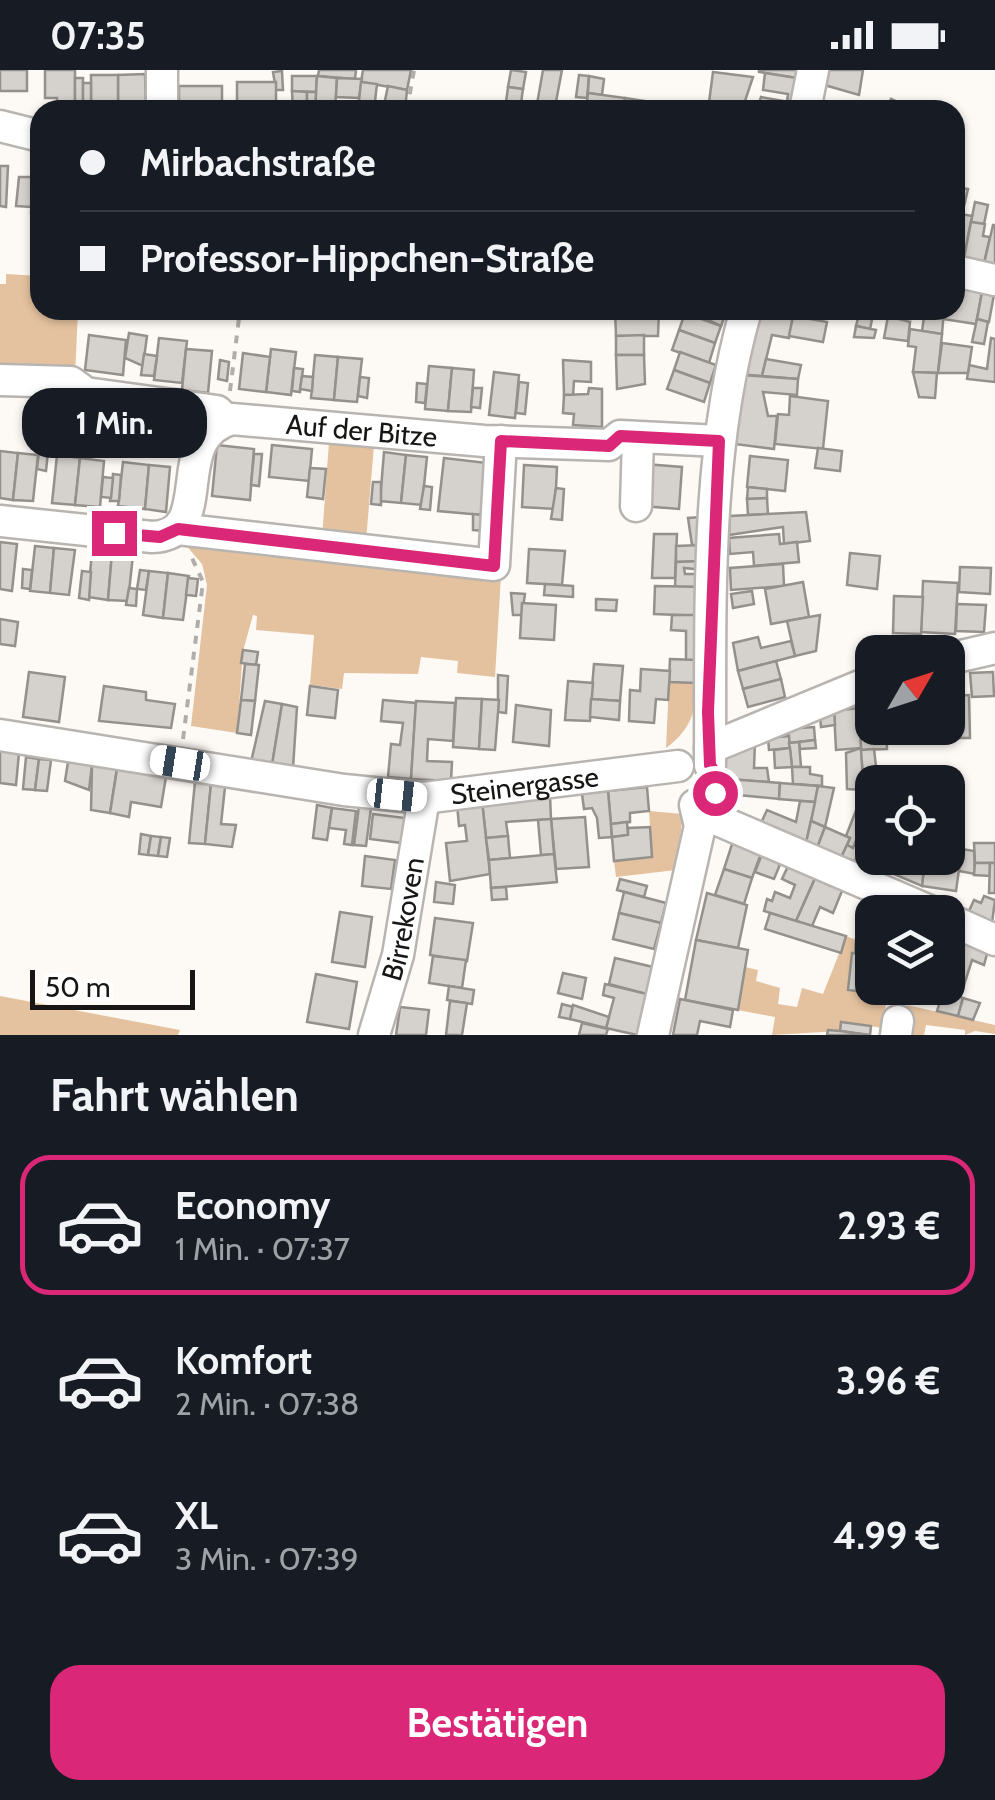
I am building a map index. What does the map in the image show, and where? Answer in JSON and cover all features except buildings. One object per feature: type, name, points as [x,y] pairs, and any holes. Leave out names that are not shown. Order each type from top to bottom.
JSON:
[{"type":"street","points":[[162,70],[162,100]]},
{"type":"street","points":[[808,100],[813,70]]},
{"type":"street","points":[[0,126],[30,134]]},
{"type":"street","points":[[965,273],[995,280]]},
{"type":"street","points":[[653,1035],[700,826],[693,777],[708,712],[719,441],[726,379],[743,320]]},
{"type":"street","name":"Auf der Bitze","points":[[0,380],[71,382],[86,393],[217,411],[221,423],[609,446],[620,436],[719,441]]},
{"type":"street","points":[[173,532],[188,513],[198,447],[221,423]]},
{"type":"street","points":[[636,506],[638,438]]},
{"type":"street","points":[[0,521],[152,538],[173,532],[494,566],[501,441]]},
{"type":"street","points":[[965,655],[995,648]]},
{"type":"street","name":"Steinergasse","points":[[0,735],[424,798],[634,772],[693,777],[855,690]]},
{"type":"street","points":[[693,777],[720,821],[892,895]]},
{"type":"street","name":"Birrekoven","points":[[374,1035],[398,955],[424,798]]},
{"type":"street","points":[[965,927],[995,940]]},
{"type":"path","points":[[410,100],[414,70]]},
{"type":"path","points":[[221,423],[238,320]]},
{"type":"path","points":[[173,532],[196,563],[203,582],[180,763]]},
{"type":"shaded area","points":[[6,274],[30,275],[30,320],[78,320],[75,376],[0,373],[0,284],[6,284]]},
{"type":"shaded area","points":[[329,442],[374,445],[366,541],[322,538]]},
{"type":"shaded area","points":[[184,543],[501,575],[495,677],[457,673],[458,661],[421,657],[418,674],[344,673],[342,689],[310,685],[314,635],[256,630],[257,616],[253,615],[243,651],[237,733],[191,726],[207,585],[202,564]]},
{"type":"shaded area","points":[[669,682],[697,683],[690,720],[666,748]]},
{"type":"shaded area","points":[[649,811],[683,814],[676,870],[616,877],[614,861],[652,857]]},
{"type":"shaded area","points":[[846,936],[855,940],[848,990],[855,991],[855,1005],[886,1005],[883,1028],[842,1022],[840,1031],[772,1035],[775,1017],[738,1010],[745,967],[758,970],[756,981],[780,988],[778,1004],[797,1007],[802,988],[823,994]]},
{"type":"shaded area","points":[[0,996],[180,1030],[178,1035],[0,1035]]},
{"type":"shaded area","points":[[907,1005],[995,1025],[995,1034],[975,1031],[965,1035],[965,1030],[926,1025],[924,1035],[913,1035],[915,1023],[904,1022]]},
{"type":"route","points":[[114,533],[152,538],[178,529],[494,566],[501,441],[609,446],[620,436],[719,441],[708,712],[710,765],[718,778],[715,793]]}]
